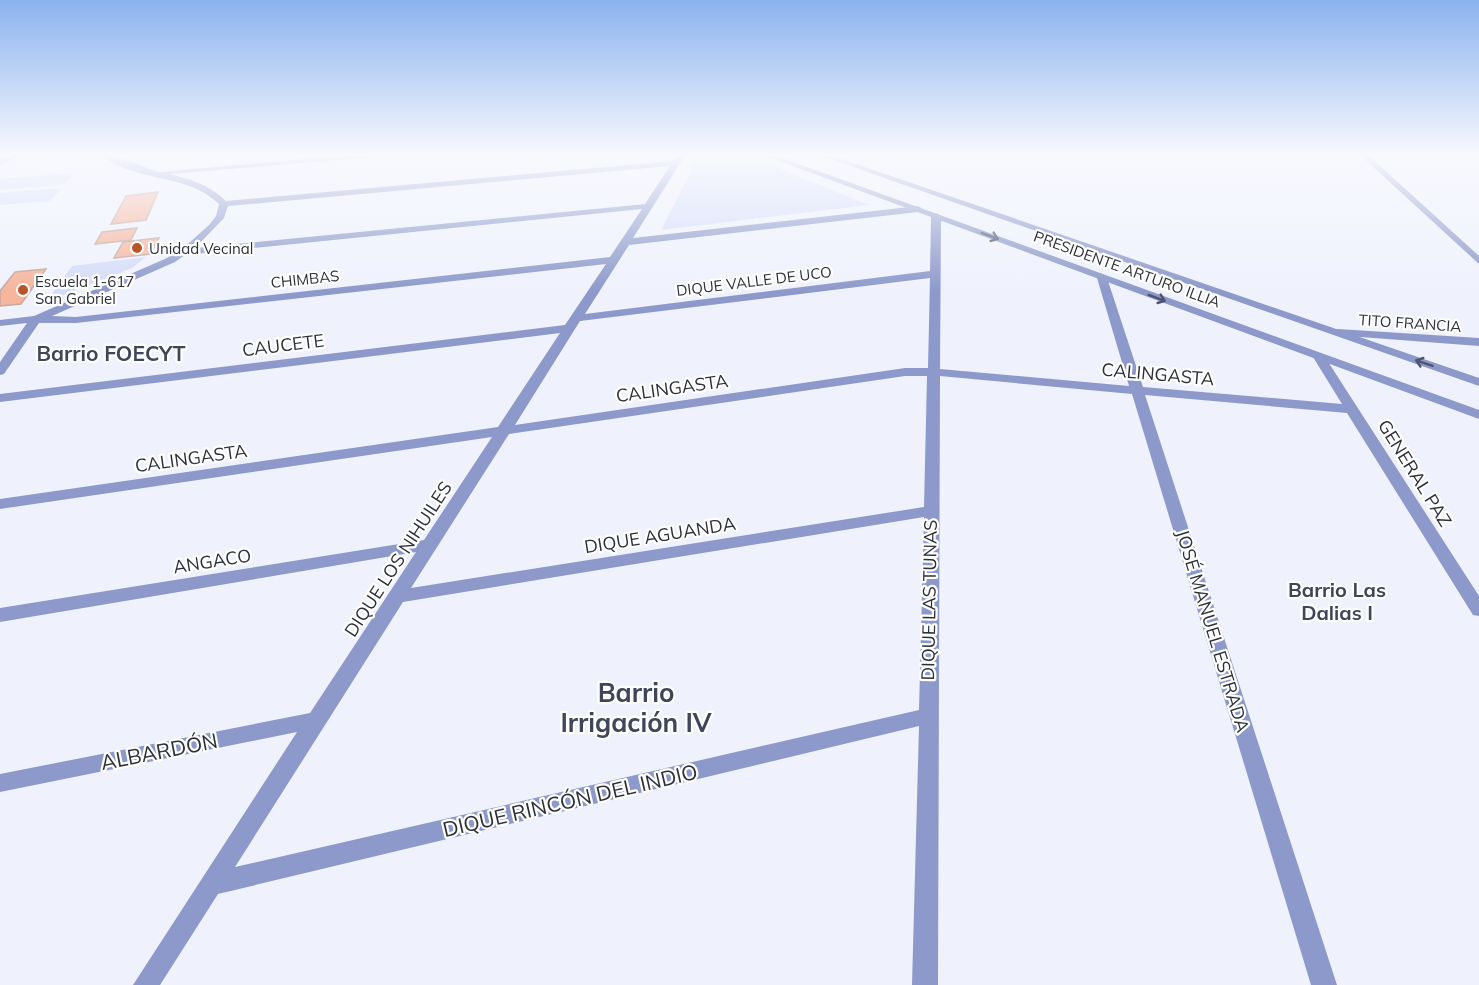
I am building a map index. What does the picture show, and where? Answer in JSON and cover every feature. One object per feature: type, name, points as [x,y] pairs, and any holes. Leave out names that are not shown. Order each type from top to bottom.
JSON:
[{"type":"street","points":[[0,371],[36,319],[156,268],[183,252],[221,216],[224,204],[221,200]]},
{"type":"street","points":[[224,204],[264,200]]},
{"type":"street","name":"DIQUE LOS NIHUILES","points":[[146,985],[652,200]]},
{"type":"street","name":"PRESIDENTE ARTURO ILLIA","points":[[893,200],[1479,415]]},
{"type":"street","name":"PRESIDENTE ARTURO ILLIA","points":[[953,200],[1479,382]]},
{"type":"street","points":[[1413,200],[1479,261]]},
{"type":"street","points":[[183,252],[648,206]]},
{"type":"street","points":[[626,242],[918,209]]},
{"type":"street","name":"DIQUE LAS TUNAS","points":[[925,985],[927,716],[936,216]]},
{"type":"street","name":"CHIMBAS","points":[[0,323],[36,319],[76,320],[614,260]]},
{"type":"street","name":"DIQUE VALLE DE UCO","points":[[573,323],[934,274]]},
{"type":"street","name":"JOSÉ MANUEL ESTRADA","points":[[1102,278],[1324,985]]},
{"type":"street","name":"CAUCETE","points":[[0,398],[573,323]]},
{"type":"street","name":"TITO FRANCIA","points":[[1338,333],[1479,342]]},
{"type":"street","name":"GENERAL PAZ","points":[[1319,357],[1479,610]]},
{"type":"street","name":"CALINGASTA","points":[[0,504],[906,372],[932,372],[1351,409]]},
{"type":"street","name":"DIQUE AGUANDA","points":[[396,597],[931,511]]},
{"type":"street","name":"ANGACO","points":[[0,615],[431,544]]},
{"type":"street","name":"DIQUE RINCÓN DEL INDIO","points":[[212,884],[927,716]]},
{"type":"street","name":"ALBARDÓN","points":[[0,783],[318,720]]},
{"type":"shaded area","points":[[0,200],[51,200],[50,201],[0,205]]},
{"type":"shaded area","points":[[676,200],[856,200],[869,205],[661,230]]},
{"type":"shaded area","points":[[146,257],[132,268],[46,302],[72,266]]},
{"type":"building","points":[[124,200],[155,200],[146,220],[111,224]]},
{"type":"building","points":[[137,228],[131,240],[95,244],[102,232]]},
{"type":"building","name":"Unidad Vecinal","points":[[159,238],[151,254],[114,258],[123,242]]},
{"type":"building","points":[[46,269],[21,304],[0,306],[0,291],[15,272]]},
{"type":"place","name":"Unidad Vecinal","points":[[137,248]]},
{"type":"place","name":"Escuela 1-617 San Gabriel","points":[[23,290]]},
{"type":"district","name":"Barrio FOECYT","points":[[111,353]]},
{"type":"district","name":"Barrio Las Dalias I","points":[[1337,600]]},
{"type":"district","name":"Barrio Irrigación IV","points":[[636,707]]}]
